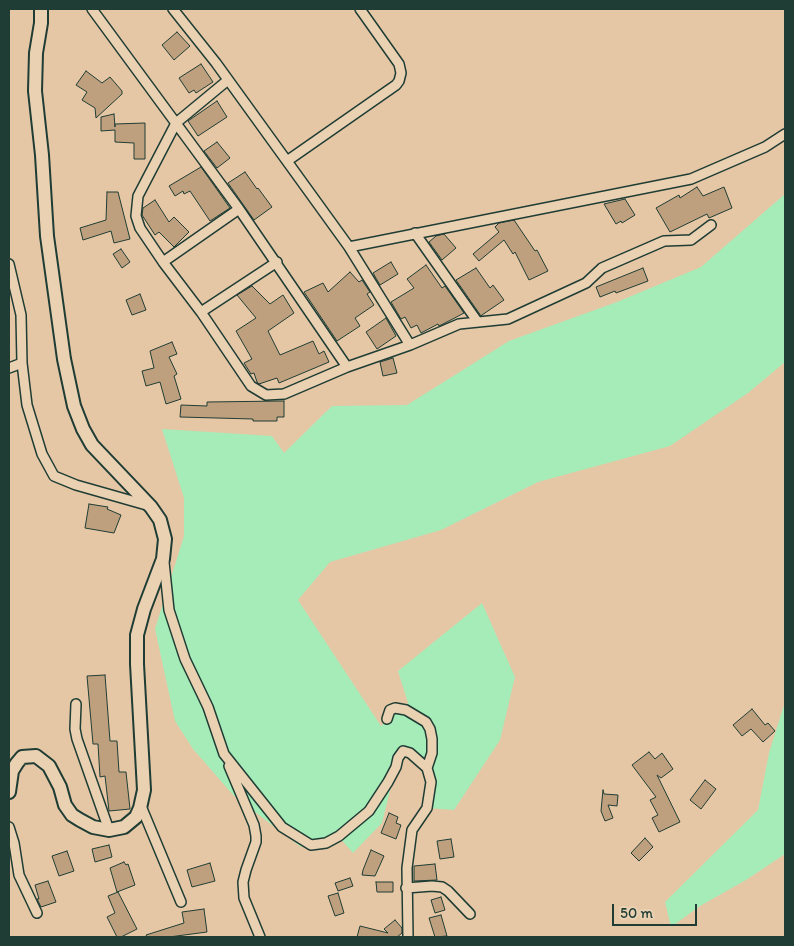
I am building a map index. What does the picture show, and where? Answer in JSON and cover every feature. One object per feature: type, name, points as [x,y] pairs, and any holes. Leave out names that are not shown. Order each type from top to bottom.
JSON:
[{"type":"main road","points":[[9,792],[12,771],[17,762],[22,757],[36,756],[50,766],[60,787],[65,805],[72,815],[93,827],[109,830],[124,827],[136,817],[141,806],[144,790],[137,635],[144,609],[163,559],[165,532],[160,520],[151,507],[92,445],[74,406],[64,359],[47,236],[42,155],[35,91],[36,53],[41,9]]},
{"type":"street","points":[[92,9],[239,209],[347,367]]},
{"type":"street","points":[[173,9],[228,80],[348,247],[410,345]]},
{"type":"street","points":[[287,161],[396,85],[399,81],[401,73],[399,64],[360,9]]},
{"type":"street","points":[[228,80],[176,123],[136,202],[138,222],[163,262],[201,312],[251,386],[266,395],[284,394],[347,367],[410,345],[459,324],[508,319],[586,283],[602,268],[664,241],[691,240],[711,225]]},
{"type":"street","points":[[348,247],[691,179],[765,147],[785,134]]},
{"type":"street","points":[[163,262],[239,209]]},
{"type":"street","points":[[415,234],[477,321]]},
{"type":"street","points":[[201,312],[276,262]]},
{"type":"street","points":[[9,264],[21,315],[22,363],[27,405],[42,454],[54,476],[76,486],[151,507]]},
{"type":"street","points":[[9,368],[22,363]]},
{"type":"street","points":[[163,559],[169,610],[185,659],[208,707],[224,754],[254,825],[256,836],[243,882],[244,898],[260,937]]},
{"type":"street","points":[[76,704],[75,729],[77,739],[109,830]]},
{"type":"street","points":[[386,719],[390,710],[395,708],[406,710],[426,722],[432,739],[432,753],[427,768]]},
{"type":"street","points":[[224,754],[282,827],[311,844],[326,843],[338,836],[369,811],[388,782],[403,751],[410,752],[427,768],[431,782],[427,808],[412,830],[407,868],[408,937]]},
{"type":"street","points":[[141,806],[181,902]]},
{"type":"street","points":[[9,826],[19,875],[37,913]]},
{"type":"street","points":[[406,888],[442,887],[470,914]]},
{"type":"green space","points":[[785,194],[785,362],[748,393],[670,446],[538,482],[441,530],[330,562],[298,600],[381,726],[408,703],[398,671],[482,603],[515,677],[500,740],[454,810],[427,808],[431,782],[410,753],[398,758],[382,823],[353,853],[338,836],[301,847],[234,796],[193,749],[175,721],[155,629],[184,536],[184,498],[162,429],[272,436],[284,453],[332,406],[407,405],[509,341],[617,302],[701,267]]},
{"type":"green space","points":[[785,702],[785,854],[746,880],[700,906],[671,927],[665,902],[758,810],[769,753]]},
{"type":"building","points":[[177,32],[190,46],[174,60],[162,45]]},
{"type":"building","points":[[201,64],[213,82],[196,93],[194,90],[189,93],[179,78]]},
{"type":"building","points":[[86,71],[102,83],[110,77],[122,91],[122,94],[96,118],[95,108],[82,100],[87,92],[76,85]]},
{"type":"building","points":[[217,101],[227,117],[198,136],[188,121]]},
{"type":"building","points":[[114,114],[115,127],[115,124],[145,123],[145,159],[134,159],[134,143],[115,142],[115,130],[101,131],[101,117]]},
{"type":"building","points":[[217,142],[230,158],[217,168],[204,151]]},
{"type":"building","points":[[201,167],[230,208],[210,221],[190,191],[184,194],[183,191],[175,196],[169,186]]},
{"type":"building","points":[[245,172],[272,207],[254,220],[228,183]]},
{"type":"building","points":[[697,187],[703,196],[724,187],[732,208],[709,218],[707,214],[670,232],[656,208],[679,195],[680,198]]},
{"type":"building","points":[[107,192],[118,192],[130,239],[114,243],[111,231],[83,240],[80,228],[106,220]]},
{"type":"building","points":[[625,199],[635,215],[622,223],[621,221],[616,224],[604,204]]},
{"type":"building","points":[[155,200],[169,222],[174,217],[189,232],[174,247],[159,232],[155,235],[142,215],[143,208]]},
{"type":"building","points":[[514,220],[535,251],[537,250],[548,271],[529,280],[515,252],[513,254],[504,240],[479,261],[473,254],[499,232],[495,227],[499,223]]},
{"type":"building","points":[[444,234],[456,248],[442,260],[429,242],[436,236]]},
{"type":"building","points":[[121,249],[130,262],[122,268],[113,254]]},
{"type":"building","points":[[391,262],[398,274],[380,285],[373,273]]},
{"type":"building","points":[[426,265],[442,288],[445,286],[464,313],[421,333],[417,325],[411,328],[405,317],[401,319],[391,302],[414,288],[407,279]]},
{"type":"building","points":[[476,268],[490,288],[493,285],[504,300],[481,316],[456,280]]},
{"type":"building","points":[[643,268],[648,281],[600,297],[596,287]]},
{"type":"building","points":[[350,272],[359,282],[362,280],[370,292],[367,294],[374,305],[355,318],[360,326],[337,341],[304,292],[323,283],[328,292]]},
{"type":"building","points":[[252,286],[270,304],[283,295],[294,313],[268,331],[280,355],[313,341],[319,354],[324,351],[329,362],[279,383],[277,378],[259,384],[254,373],[251,374],[244,363],[252,359],[236,331],[256,318],[237,295]]},
{"type":"building","points":[[140,294],[146,310],[132,315],[126,300]]},
{"type":"building","points":[[386,318],[396,336],[377,349],[366,332]]},
{"type":"building","points":[[172,342],[177,354],[169,357],[177,374],[174,376],[181,399],[166,404],[160,382],[146,386],[142,371],[154,368],[150,351]]},
{"type":"building","points":[[393,358],[397,373],[383,376],[380,362]]},
{"type":"building","points":[[284,401],[284,417],[277,417],[277,421],[180,417],[181,405],[207,406],[207,402]]},
{"type":"building","points":[[89,504],[108,507],[107,509],[121,515],[114,533],[85,528]]},
{"type":"building","points":[[105,675],[110,741],[117,741],[119,772],[126,772],[130,809],[109,811],[105,776],[100,777],[98,744],[93,744],[87,676]]},
{"type":"building","points":[[752,709],[765,725],[768,723],[775,731],[763,742],[751,729],[742,736],[733,725]]},
{"type":"building","points":[[649,752],[655,759],[662,753],[673,769],[661,778],[657,775],[680,822],[659,832],[652,818],[658,815],[650,800],[656,797],[632,765]]},
{"type":"building","points":[[705,780],[716,789],[701,809],[690,800]]},
{"type":"building","points":[[603,790],[604,794],[618,795],[617,806],[608,805],[613,818],[605,821],[601,811]]},
{"type":"building","points":[[389,813],[398,817],[396,823],[401,825],[396,839],[381,833]]},
{"type":"building","points":[[645,838],[653,847],[639,861],[631,853]]},
{"type":"building","points":[[451,839],[454,857],[440,859],[437,841]]},
{"type":"building","points":[[109,845],[112,857],[95,862],[92,849]]},
{"type":"building","points":[[371,850],[384,856],[375,876],[362,875],[363,870]]},
{"type":"building","points":[[67,851],[74,871],[59,876],[52,856]]},
{"type":"building","points":[[124,862],[126,865],[128,864],[135,885],[117,892],[110,868]]},
{"type":"building","points":[[210,863],[215,881],[192,887],[187,870]]},
{"type":"building","points":[[435,864],[437,880],[414,881],[414,866]]},
{"type":"building","points":[[350,878],[353,886],[338,891],[335,883]]},
{"type":"building","points":[[48,881],[56,902],[41,907],[37,899],[39,899],[35,885]]},
{"type":"building","points":[[376,882],[393,882],[393,892],[377,892]]},
{"type":"building","points":[[118,892],[137,929],[121,937],[117,937],[107,917],[115,913],[108,896]]},
{"type":"building","points":[[338,893],[344,913],[335,916],[328,896]]},
{"type":"building","points":[[441,897],[445,910],[435,913],[431,900]]},
{"type":"building","points":[[204,909],[207,932],[169,937],[147,937],[146,935],[184,923],[182,912]]},
{"type":"building","points":[[441,915],[447,936],[435,937],[429,918]]},
{"type":"building","points":[[395,920],[402,928],[402,933],[397,937],[357,937],[360,926],[388,933],[384,929]]}]
